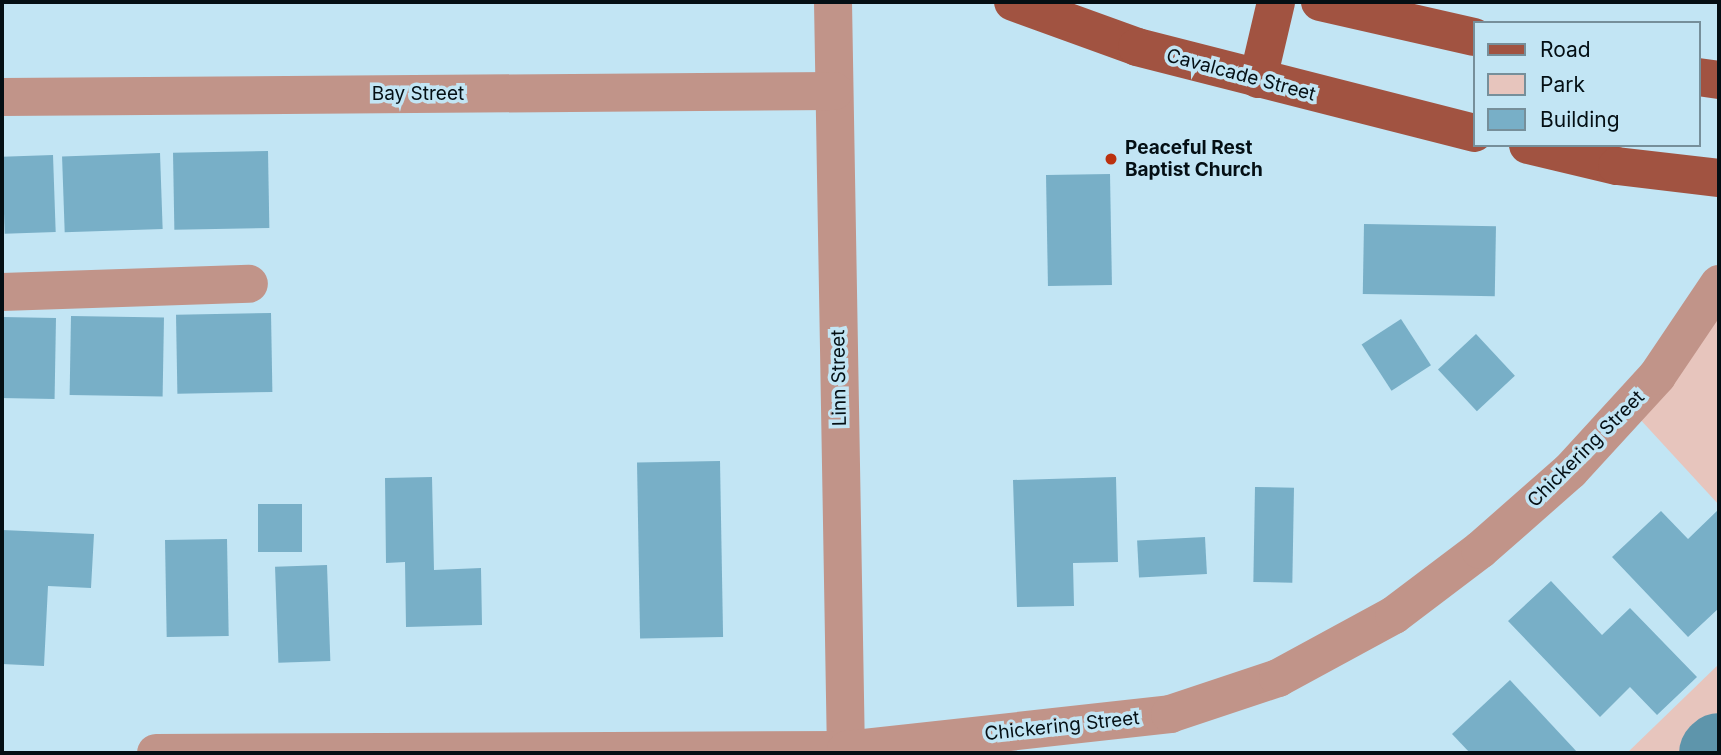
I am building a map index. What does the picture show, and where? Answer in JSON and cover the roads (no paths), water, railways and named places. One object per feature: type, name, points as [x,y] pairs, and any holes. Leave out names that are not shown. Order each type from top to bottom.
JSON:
[{"type":"main road","name":"Cavalcade Street","points":[[1013,2],[1137,47],[1472,132]]},
{"type":"main road","points":[[1258,79],[1276,2]]},
{"type":"main road","points":[[1320,2],[1472,37]]},
{"type":"main road","points":[[1700,77],[1719,80]]},
{"type":"main road","points":[[1536,147],[1617,166],[1719,178]]},
{"type":"street","name":"Linn Street","points":[[833,2],[846,751]]},
{"type":"street","name":"Bay Street","points":[[2,97],[834,91]]},
{"type":"street","points":[[2,292],[249,284]]},
{"type":"street","name":"Chickering Street","points":[[156,753],[846,751],[1170,714],[1278,678],[1394,615],[1480,550],[1560,480],[1657,376],[1719,284]]},
{"type":"place","name":"Peaceful Rest Baptist Church","points":[[1111,159]]}]
